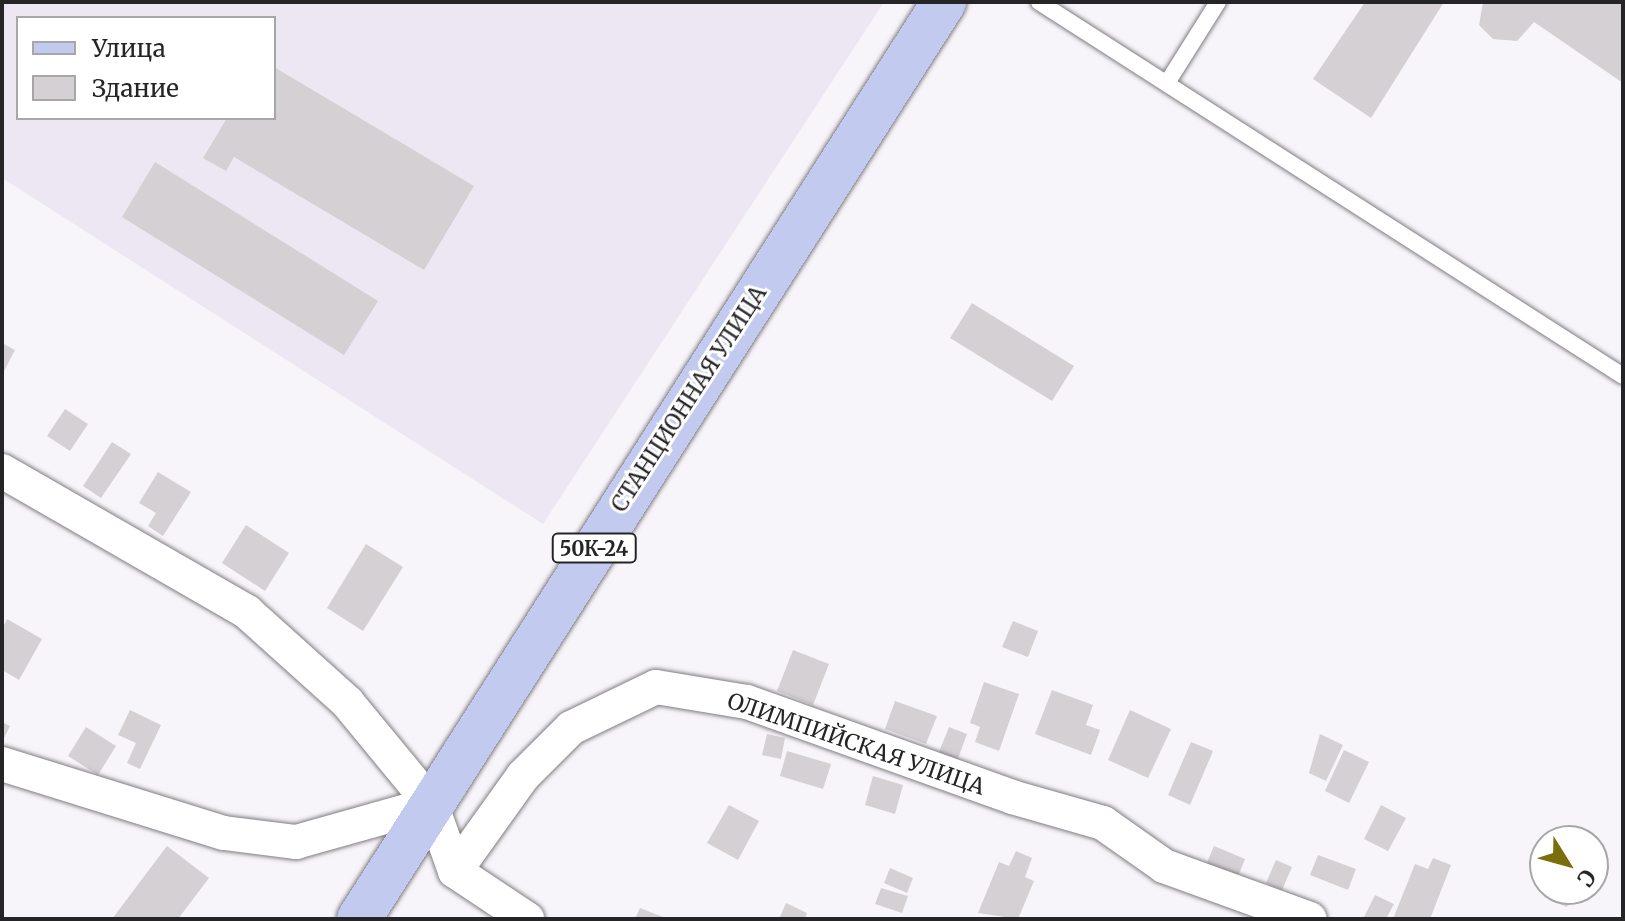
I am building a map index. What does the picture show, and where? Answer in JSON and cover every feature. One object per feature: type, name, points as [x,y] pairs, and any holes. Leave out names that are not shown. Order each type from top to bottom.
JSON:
[{"type":"main road","name":"СТАНЦИОННАЯ УЛИЦА","points":[[359,919],[944,2]]},
{"type":"street","points":[[2,471],[247,612],[347,702],[431,804],[455,871],[527,919]]},
{"type":"street","name":"ОЛИМПИЙСКАЯ УЛИЦА","points":[[455,871],[523,776],[571,728],[656,687],[747,702],[1012,797],[1103,823],[1164,866],[1310,919]]},
{"type":"street","points":[[2,764],[224,833],[296,842],[431,804]]},
{"type":"lane","points":[[1039,2],[1623,376]]},
{"type":"lane","points":[[1167,83],[1218,2]]},
{"type":"shaded area","points":[[2,2],[884,2],[543,524],[2,178]]},
{"type":"building","points":[[1365,2],[1444,2],[1371,118],[1313,79]]},
{"type":"building","points":[[1483,2],[1623,2],[1623,83],[1534,22],[1517,41],[1493,39],[1479,25]]},
{"type":"building","points":[[276,68],[474,186],[424,270],[234,157],[226,171],[203,158],[226,120],[276,120]]},
{"type":"building","points":[[155,162],[378,301],[344,355],[122,217]]},
{"type":"building","points":[[972,303],[1074,366],[1052,401],[950,338]]},
{"type":"building","points":[[2,343],[15,350],[2,375]]},
{"type":"building","points":[[65,409],[88,424],[70,451],[47,436]]},
{"type":"building","points":[[112,442],[131,454],[101,498],[83,486]]},
{"type":"building","points":[[158,472],[191,492],[163,536],[148,526],[156,513],[139,503]]},
{"type":"building","points":[[246,525],[289,553],[265,591],[222,563]]},
{"type":"building","points":[[366,544],[403,567],[363,631],[327,608]]},
{"type":"building","points":[[7,619],[42,639],[19,680],[2,670],[2,629]]},
{"type":"building","points":[[1013,621],[1038,631],[1028,657],[1002,647]]},
{"type":"building","points":[[793,650],[829,664],[813,705],[777,691]]},
{"type":"building","points":[[984,682],[1019,694],[999,751],[975,742],[980,727],[970,723]]},
{"type":"building","points":[[1052,690],[1093,705],[1086,725],[1100,730],[1091,755],[1035,734]]},
{"type":"building","points":[[895,701],[937,716],[926,744],[885,729]]},
{"type":"building","points":[[130,710],[161,725],[140,769],[127,763],[136,743],[118,735]]},
{"type":"building","points":[[1130,710],[1171,729],[1148,778],[1108,760]]},
{"type":"building","points":[[2,722],[10,726],[2,742]]},
{"type":"building","points":[[86,727],[116,746],[98,775],[68,756]]},
{"type":"building","points":[[949,727],[967,734],[956,764],[937,757]]},
{"type":"building","points":[[767,734],[785,738],[781,759],[762,755]]},
{"type":"building","points":[[1320,734],[1343,745],[1326,781],[1309,773]]},
{"type":"building","points":[[1191,742],[1213,751],[1190,805],[1168,795]]},
{"type":"building","points":[[1344,750],[1369,762],[1349,803],[1325,791]]},
{"type":"building","points":[[787,751],[831,764],[823,789],[780,776]]},
{"type":"building","points":[[873,776],[903,785],[895,814],[865,805]]},
{"type":"building","points":[[729,805],[759,821],[738,860],[707,843]]},
{"type":"building","points":[[1381,805],[1406,818],[1388,851],[1364,839]]},
{"type":"building","points":[[167,846],[209,878],[178,919],[112,919]]},
{"type":"building","points":[[1214,846],[1245,859],[1237,879],[1206,865]]},
{"type":"building","points":[[1016,851],[1032,858],[1025,877],[1034,881],[1018,919],[978,913],[999,862],[1009,866]]},
{"type":"building","points":[[1318,855],[1356,869],[1348,890],[1310,875]]},
{"type":"building","points":[[1433,858],[1451,865],[1430,919],[1393,919],[1415,864],[1428,869]]},
{"type":"building","points":[[1276,860],[1292,867],[1282,890],[1266,883]]},
{"type":"building","points":[[890,868],[913,878],[907,893],[884,883]]},
{"type":"building","points":[[881,888],[908,896],[902,913],[875,904]]},
{"type":"building","points":[[1375,895],[1394,904],[1386,919],[1363,919]]},
{"type":"building","points":[[786,903],[807,913],[805,919],[779,919]]},
{"type":"building","points":[[640,908],[668,919],[635,919]]}]
